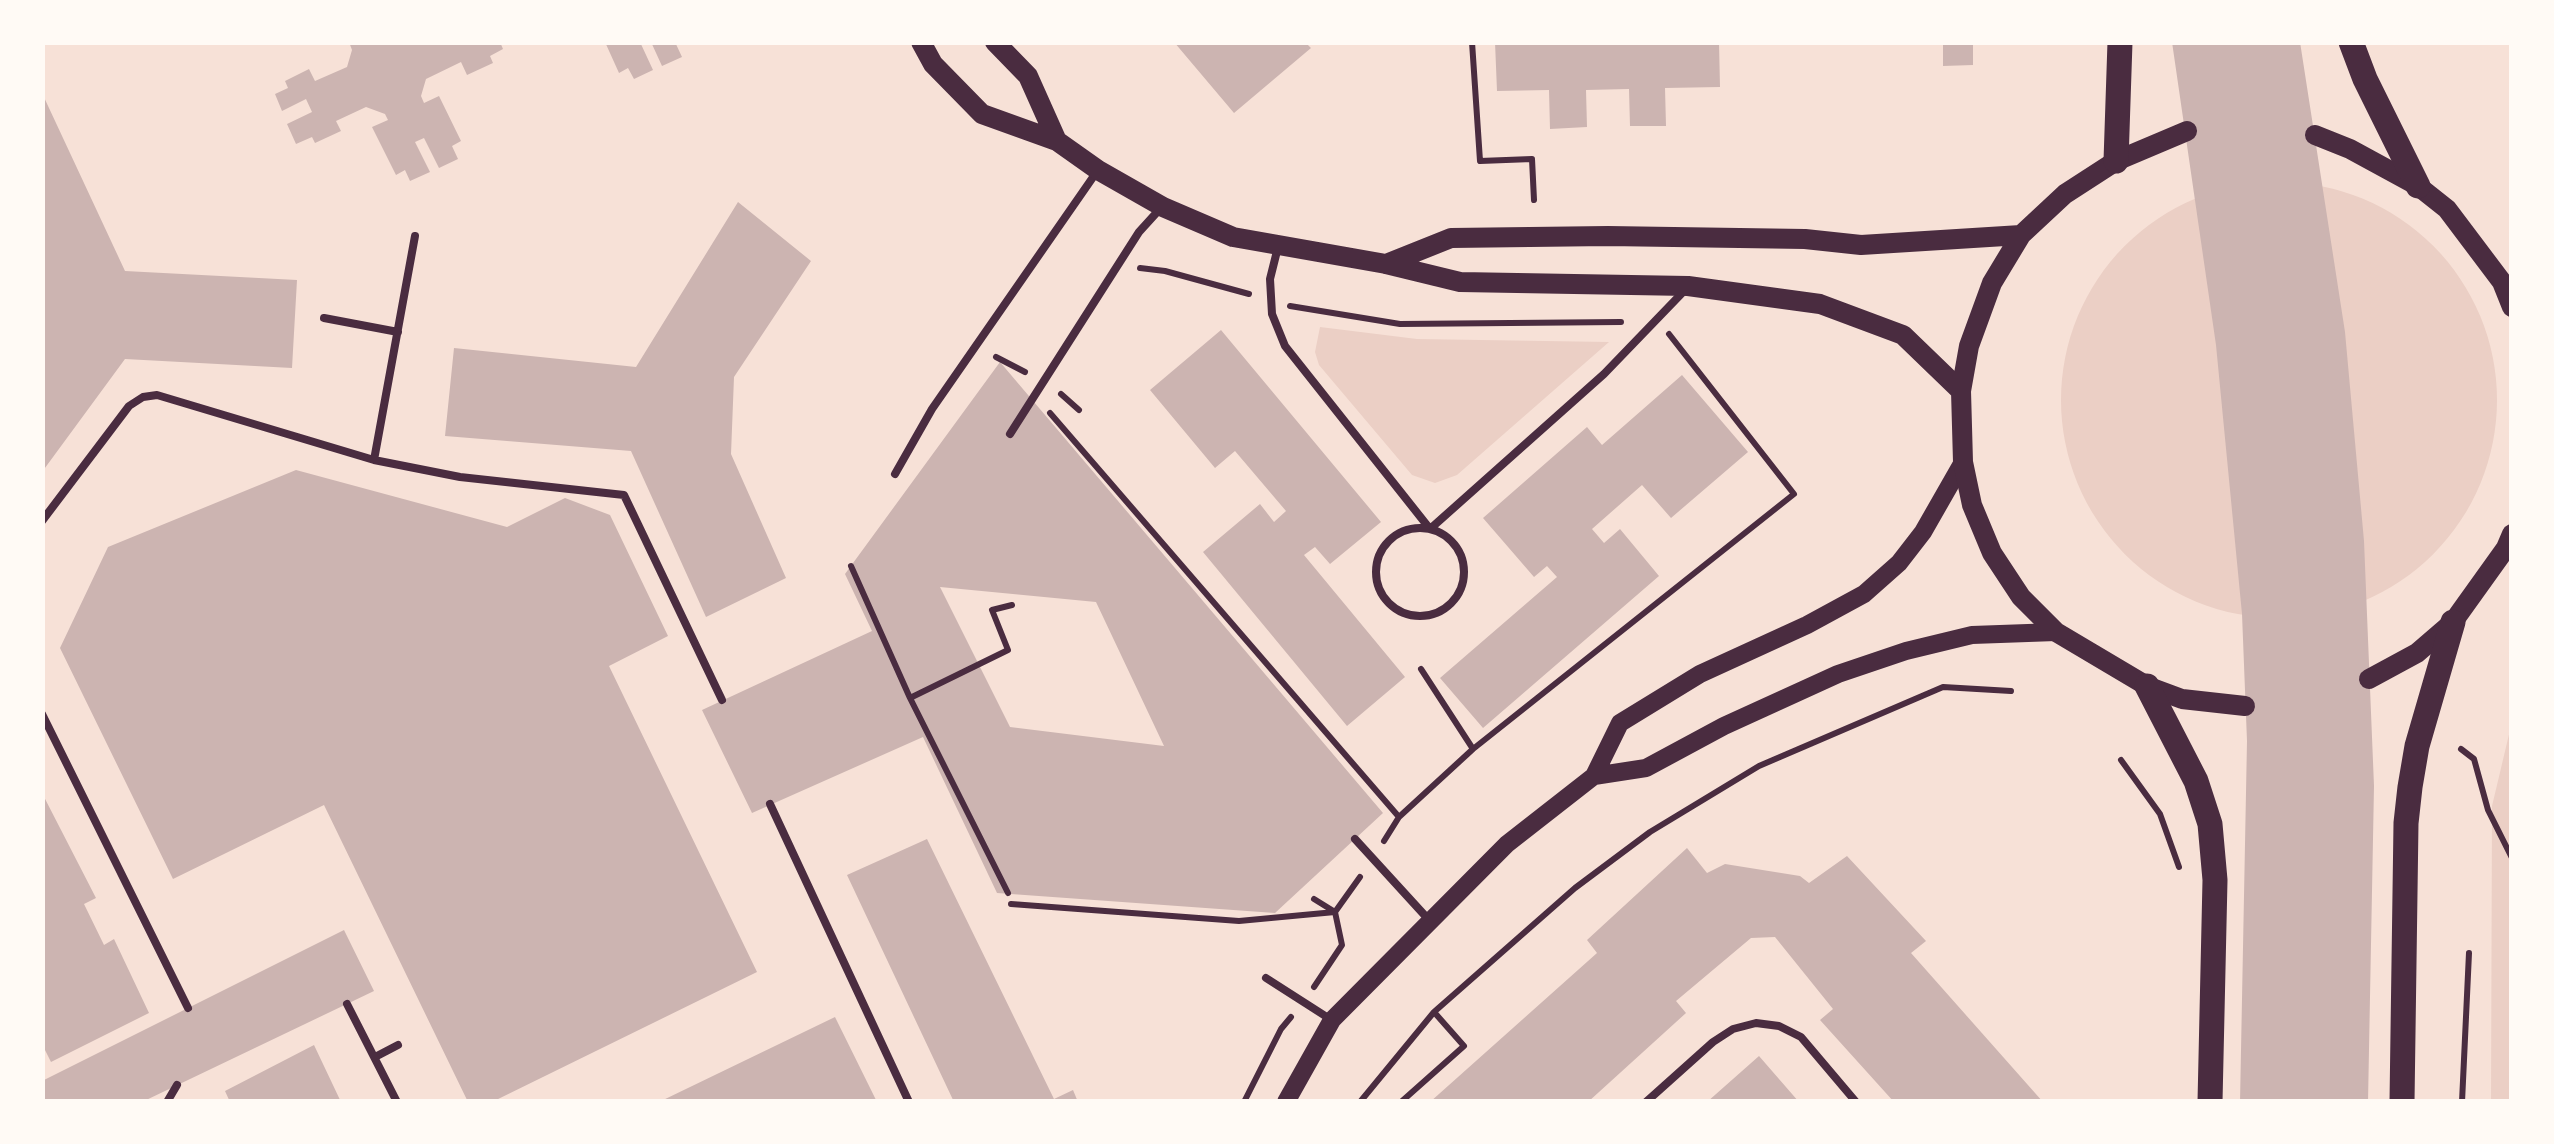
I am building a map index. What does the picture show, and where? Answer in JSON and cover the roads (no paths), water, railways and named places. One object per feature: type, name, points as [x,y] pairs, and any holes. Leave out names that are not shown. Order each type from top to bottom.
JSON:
[{"type":"main road","points":[[920,42],[933,64],[982,114],[1057,141],[1162,207],[1233,237],[1386,264],[1460,282],[1688,286],[1820,304],[1903,335],[1961,391]]},
{"type":"main road","points":[[995,42],[1028,76],[1057,141]]},
{"type":"main road","points":[[2116,161],[2120,42]]},
{"type":"main road","points":[[2351,42],[2365,80],[2418,186]]},
{"type":"main road","points":[[2187,131],[2116,161],[2065,194],[2020,234],[1977,318],[1961,391],[1963,462],[1972,505],[1992,553],[2022,596],[2056,632],[2147,686],[2182,699],[2245,706]]},
{"type":"main road","points":[[2316,135],[2418,186],[2447,209],[2507,286],[2512,307]]},
{"type":"main road","points":[[1386,264],[1452,238],[1608,236],[1805,240],[1861,245],[2020,234]]},
{"type":"main road","points":[[2369,679],[2418,652],[2454,622],[2510,542]]},
{"type":"main road","points":[[2402,1102],[2406,823],[2417,746],[2454,622]]},
{"type":"main road","points":[[2147,686],[2196,780],[2210,824],[2215,880],[2210,1102]]},
{"type":"street","points":[[1286,1102],[1332,1020],[1507,844],[1594,776],[1620,723],[1700,674],[1864,594],[1899,562],[1923,532],[1963,462]]},
{"type":"street","points":[[1594,776],[1646,768],[1724,726],[1822,682],[1906,651],[1972,634],[2056,632]]},
{"type":"lane","points":[[895,474],[932,409],[1098,170]]},
{"type":"lane","points":[[1010,434],[1139,232],[1162,207]]},
{"type":"lane","points":[[374,460],[415,236]]},
{"type":"lane","points":[[1278,245],[1270,279],[1272,314],[1284,346],[1430,529],[1448,537],[1461,552],[1465,572],[1461,592],[1448,608],[1430,616],[1410,616],[1392,607],[1380,592],[1376,573],[1380,553],[1392,537],[1410,528],[1430,529],[1604,374],[1688,286]]},
{"type":"lane","points":[[324,318],[398,332]]},
{"type":"lane","points":[[42,521],[129,406],[143,397],[157,396],[374,460],[460,478],[624,494],[722,700]]},
{"type":"lane","points":[[42,714],[188,1008]]},
{"type":"lane","points":[[770,804],[909,1102]]},
{"type":"lane","points":[[1355,839],[1430,922]]},
{"type":"lane","points":[[1266,978],[1332,1020]]},
{"type":"lane","points":[[347,1004],[397,1102]]},
{"type":"lane","points":[[1646,1102],[1713,1042],[1733,1028],[1756,1022],[1780,1026],[1801,1037],[1856,1102]]},
{"type":"lane","points":[[375,1058],[398,1045]]},
{"type":"lane","points":[[167,1102],[177,1085]]}]
